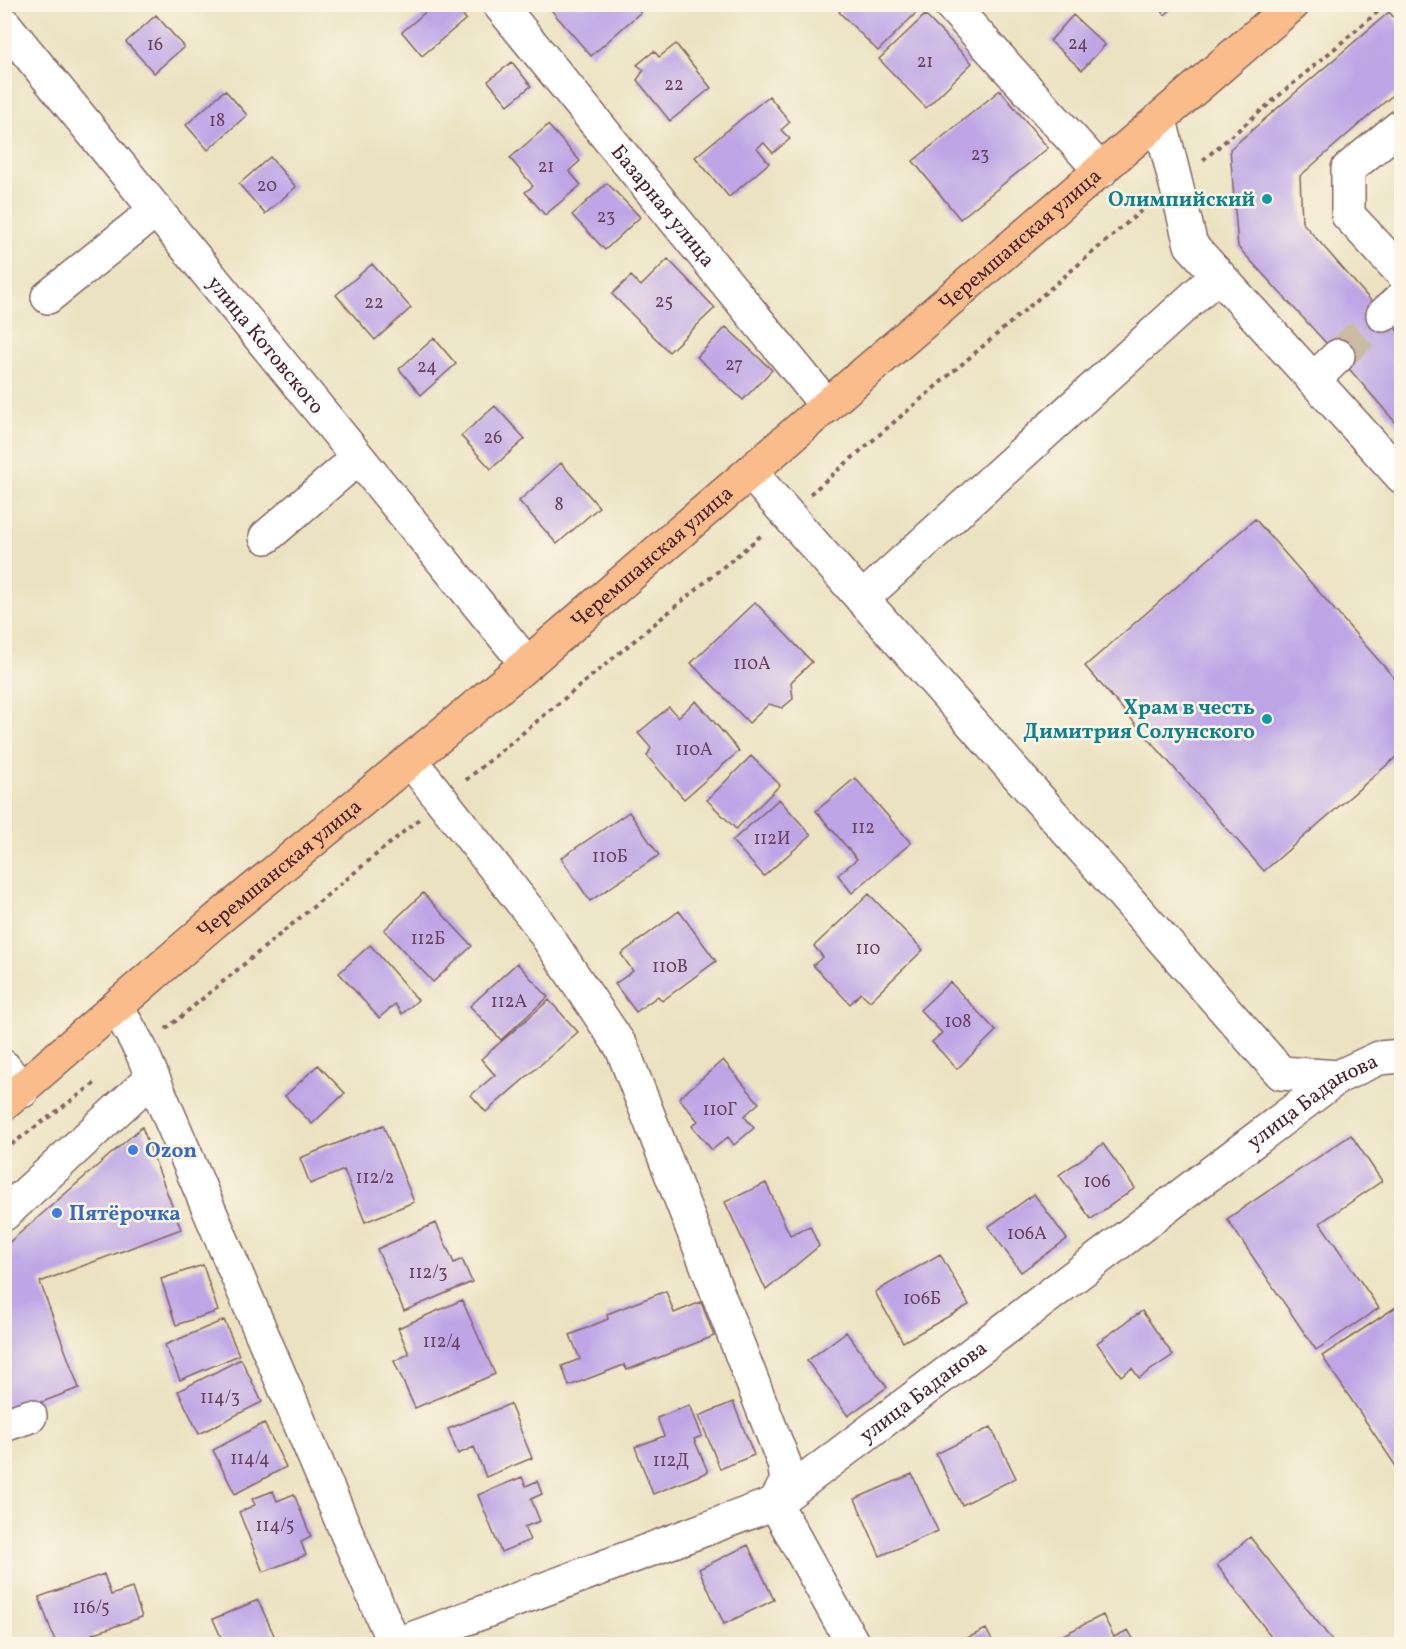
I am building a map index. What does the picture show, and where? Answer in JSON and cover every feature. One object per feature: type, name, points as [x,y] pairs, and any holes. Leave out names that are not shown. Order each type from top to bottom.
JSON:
[{"type":"main road","name":"Черемшанская улица","points":[[10,1087],[117,1006],[214,922],[527,664],[1293,4]]},
{"type":"street","name":"Базарная улица","points":[[499,4],[827,406]]},
{"type":"street","points":[[950,4],[1101,171]]},
{"type":"street","name":"улица Котовского","points":[[4,24],[527,664]]},
{"type":"street","points":[[1160,120],[1191,245],[1401,477]]},
{"type":"street","points":[[1401,125],[1348,169],[1348,215],[1401,273]]},
{"type":"street","points":[[48,297],[156,210]]},
{"type":"street","points":[[862,599],[1218,275]]},
{"type":"street","points":[[1313,380],[1338,356]]},
{"type":"street","points":[[266,537],[358,458]]},
{"type":"street","points":[[750,472],[1281,1073],[1338,1077]]},
{"type":"street","points":[[411,760],[440,801],[536,920],[622,1048],[784,1464],[787,1481],[775,1503],[853,1644]]},
{"type":"street","points":[[117,1006],[146,1064],[396,1644]]},
{"type":"street","name":"улица Баданова","points":[[396,1644],[775,1503],[1338,1077],[1379,1058],[1401,1056]]},
{"type":"street","points":[[4,1214],[146,1064]]},
{"type":"path","points":[[4,1150],[146,1064],[440,801],[787,514],[960,364],[1387,4]]},
{"type":"building","points":[[435,4],[454,4],[466,19],[422,56],[402,32]]},
{"type":"building","points":[[559,4],[636,4],[642,11],[591,56],[552,11]]},
{"type":"building","points":[[847,4],[916,4],[920,9],[878,51],[839,12]]},
{"type":"building","points":[[1156,4],[1177,4],[1165,15]]},
{"type":"building","name":"Олимпийский","points":[[1389,12],[1402,27],[1402,87],[1300,176],[1302,222],[1402,336],[1402,430],[1238,247],[1230,149]]},
{"type":"building","points":[[156,15],[184,47],[154,73],[126,42]]},
{"type":"building","points":[[925,15],[972,63],[926,108],[879,59]]},
{"type":"building","points":[[1073,15],[1105,45],[1082,70],[1050,41]]},
{"type":"building","points":[[676,44],[711,88],[670,121],[637,80],[644,70],[637,65],[654,51],[659,57]]},
{"type":"building","points":[[512,62],[531,86],[508,105],[488,81]]},
{"type":"building","points":[[225,90],[247,115],[208,150],[186,125]]},
{"type":"building","points":[[1000,90],[1048,148],[960,219],[913,161]]},
{"type":"building","points":[[769,96],[790,122],[781,130],[790,139],[773,153],[764,143],[757,148],[769,163],[729,197],[695,157]]},
{"type":"building","points":[[548,125],[580,161],[569,171],[581,185],[545,215],[525,192],[533,186],[510,158]]},
{"type":"building","points":[[270,157],[296,187],[265,214],[239,184]]},
{"type":"building","points":[[607,183],[640,217],[605,250],[572,215]]},
{"type":"building","points":[[668,259],[715,308],[669,352],[612,294],[631,276],[641,286]]},
{"type":"building","points":[[372,264],[411,308],[375,340],[336,295]]},
{"type":"building","points":[[726,327],[772,370],[743,400],[697,357]]},
{"type":"building","points":[[434,338],[456,364],[421,395],[399,369]]},
{"type":"building","points":[[495,406],[525,439],[491,469],[461,436]]},
{"type":"building","points":[[561,463],[599,507],[557,544],[519,501]]},
{"type":"building","name":"Храм в честь Димитрия Солунского","points":[[1255,519],[1402,687],[1402,752],[1264,871],[1085,666]]},
{"type":"building","points":[[755,602],[812,662],[791,682],[793,699],[782,708],[769,704],[749,723],[691,663]]},
{"type":"building","points":[[696,701],[739,751],[684,799],[647,756],[651,748],[638,733],[669,707],[678,717]]},
{"type":"building","points":[[751,756],[780,785],[736,829],[707,800]]},
{"type":"building","points":[[855,778],[911,843],[852,893],[838,875],[857,859],[816,811]]},
{"type":"building","points":[[779,799],[811,835],[764,876],[732,841]]},
{"type":"building","points":[[629,812],[659,855],[590,901],[561,858]]},
{"type":"building","points":[[423,893],[472,946],[433,982],[384,930]]},
{"type":"building","points":[[869,894],[923,950],[870,1001],[861,993],[850,1004],[813,965],[823,957],[814,946]]},
{"type":"building","points":[[679,911],[716,961],[662,1001],[658,996],[636,1012],[615,984],[633,971],[621,954]]},
{"type":"building","points":[[370,945],[418,1000],[402,1014],[395,1004],[379,1018],[339,973]]},
{"type":"building","points":[[517,963],[548,997],[501,1040],[470,1006]]},
{"type":"building","points":[[950,982],[996,1031],[957,1069],[932,1042],[942,1033],[920,1010]]},
{"type":"building","points":[[549,1000],[578,1032],[486,1112],[471,1095],[495,1075],[481,1059]]},
{"type":"building","points":[[723,1060],[759,1103],[744,1116],[754,1128],[734,1145],[728,1137],[712,1150],[692,1126],[698,1121],[679,1098]]},
{"type":"building","points":[[318,1065],[345,1093],[312,1124],[285,1096]]},
{"type":"building","points":[[383,1125],[414,1202],[365,1222],[344,1170],[310,1184],[300,1158]]},
{"type":"building","points":[[142,1127],[181,1229],[40,1282],[79,1388],[5,1416],[5,1246]]},
{"type":"building","points":[[1351,1135],[1382,1181],[1320,1223],[1379,1308],[1316,1350],[1227,1219]]},
{"type":"building","points":[[1103,1144],[1135,1188],[1091,1219],[1059,1175]]},
{"type":"building","points":[[766,1183],[790,1235],[810,1226],[819,1246],[766,1290],[725,1202]]},
{"type":"building","points":[[1034,1194],[1067,1239],[1021,1272],[988,1227]]},
{"type":"building","points":[[436,1223],[454,1263],[462,1259],[472,1282],[404,1311],[377,1249]]},
{"type":"building","points":[[940,1254],[969,1305],[903,1342],[875,1292]]},
{"type":"building","points":[[203,1265],[218,1311],[176,1325],[161,1279]]},
{"type":"building","points":[[666,1291],[674,1313],[701,1302],[714,1336],[627,1370],[624,1365],[569,1386],[562,1366],[580,1359],[570,1335],[608,1319],[607,1314]]},
{"type":"building","points":[[462,1300],[495,1374],[415,1408],[394,1361],[409,1354],[398,1328]]},
{"type":"building","points":[[1402,1303],[1402,1339],[1396,1343],[1402,1351],[1402,1465],[1397,1468],[1322,1356]]},
{"type":"building","points":[[1142,1311],[1173,1355],[1139,1378],[1132,1368],[1121,1376],[1097,1343]]},
{"type":"building","points":[[224,1320],[239,1355],[180,1380],[165,1345]]},
{"type":"building","points":[[846,1332],[887,1387],[848,1416],[807,1361]]},
{"type":"building","points":[[241,1359],[262,1402],[199,1434],[178,1391]]},
{"type":"building","points":[[733,1402],[754,1455],[720,1469],[699,1416]]},
{"type":"building","points":[[510,1404],[532,1458],[486,1477],[474,1447],[458,1454],[448,1429]]},
{"type":"building","points":[[690,1405],[702,1436],[694,1439],[708,1472],[653,1494],[635,1447],[664,1436],[657,1418]]},
{"type":"building","points":[[264,1423],[286,1467],[235,1494],[213,1450]]},
{"type":"building","points":[[991,1427],[1016,1478],[962,1505],[936,1454]]},
{"type":"building","points":[[912,1474],[938,1531],[880,1556],[855,1499]]},
{"type":"building","points":[[522,1477],[526,1486],[537,1481],[542,1494],[531,1499],[540,1521],[524,1527],[530,1540],[501,1552],[478,1495]]},
{"type":"building","points":[[273,1491],[277,1501],[294,1494],[311,1537],[301,1542],[306,1555],[263,1572],[239,1512],[255,1505],[252,1499]]},
{"type":"building","points":[[1250,1537],[1335,1644],[1277,1644],[1217,1565]]},
{"type":"building","points":[[748,1545],[774,1600],[724,1624],[699,1569]]},
{"type":"building","points":[[104,1574],[111,1595],[132,1588],[142,1617],[92,1634],[95,1644],[56,1644],[39,1597]]},
{"type":"building","points":[[258,1600],[278,1644],[224,1644],[213,1619]]},
{"type":"building","points":[[1103,1615],[1114,1637],[1128,1630],[1136,1644],[1061,1644],[1057,1638]]},
{"type":"building","points":[[986,1629],[994,1644],[955,1644]]},
{"type":"tunnel","points":[[1338,356],[1383,315]]},
{"type":"place","name":"Олимпийский","points":[[1267,199]]},
{"type":"place","name":"Храм в честь Димитрия Солунского","points":[[1267,719]]},
{"type":"place","name":"Ozon","points":[[133,1150]]},
{"type":"place","name":"Пятёрочка","points":[[57,1213]]}]
